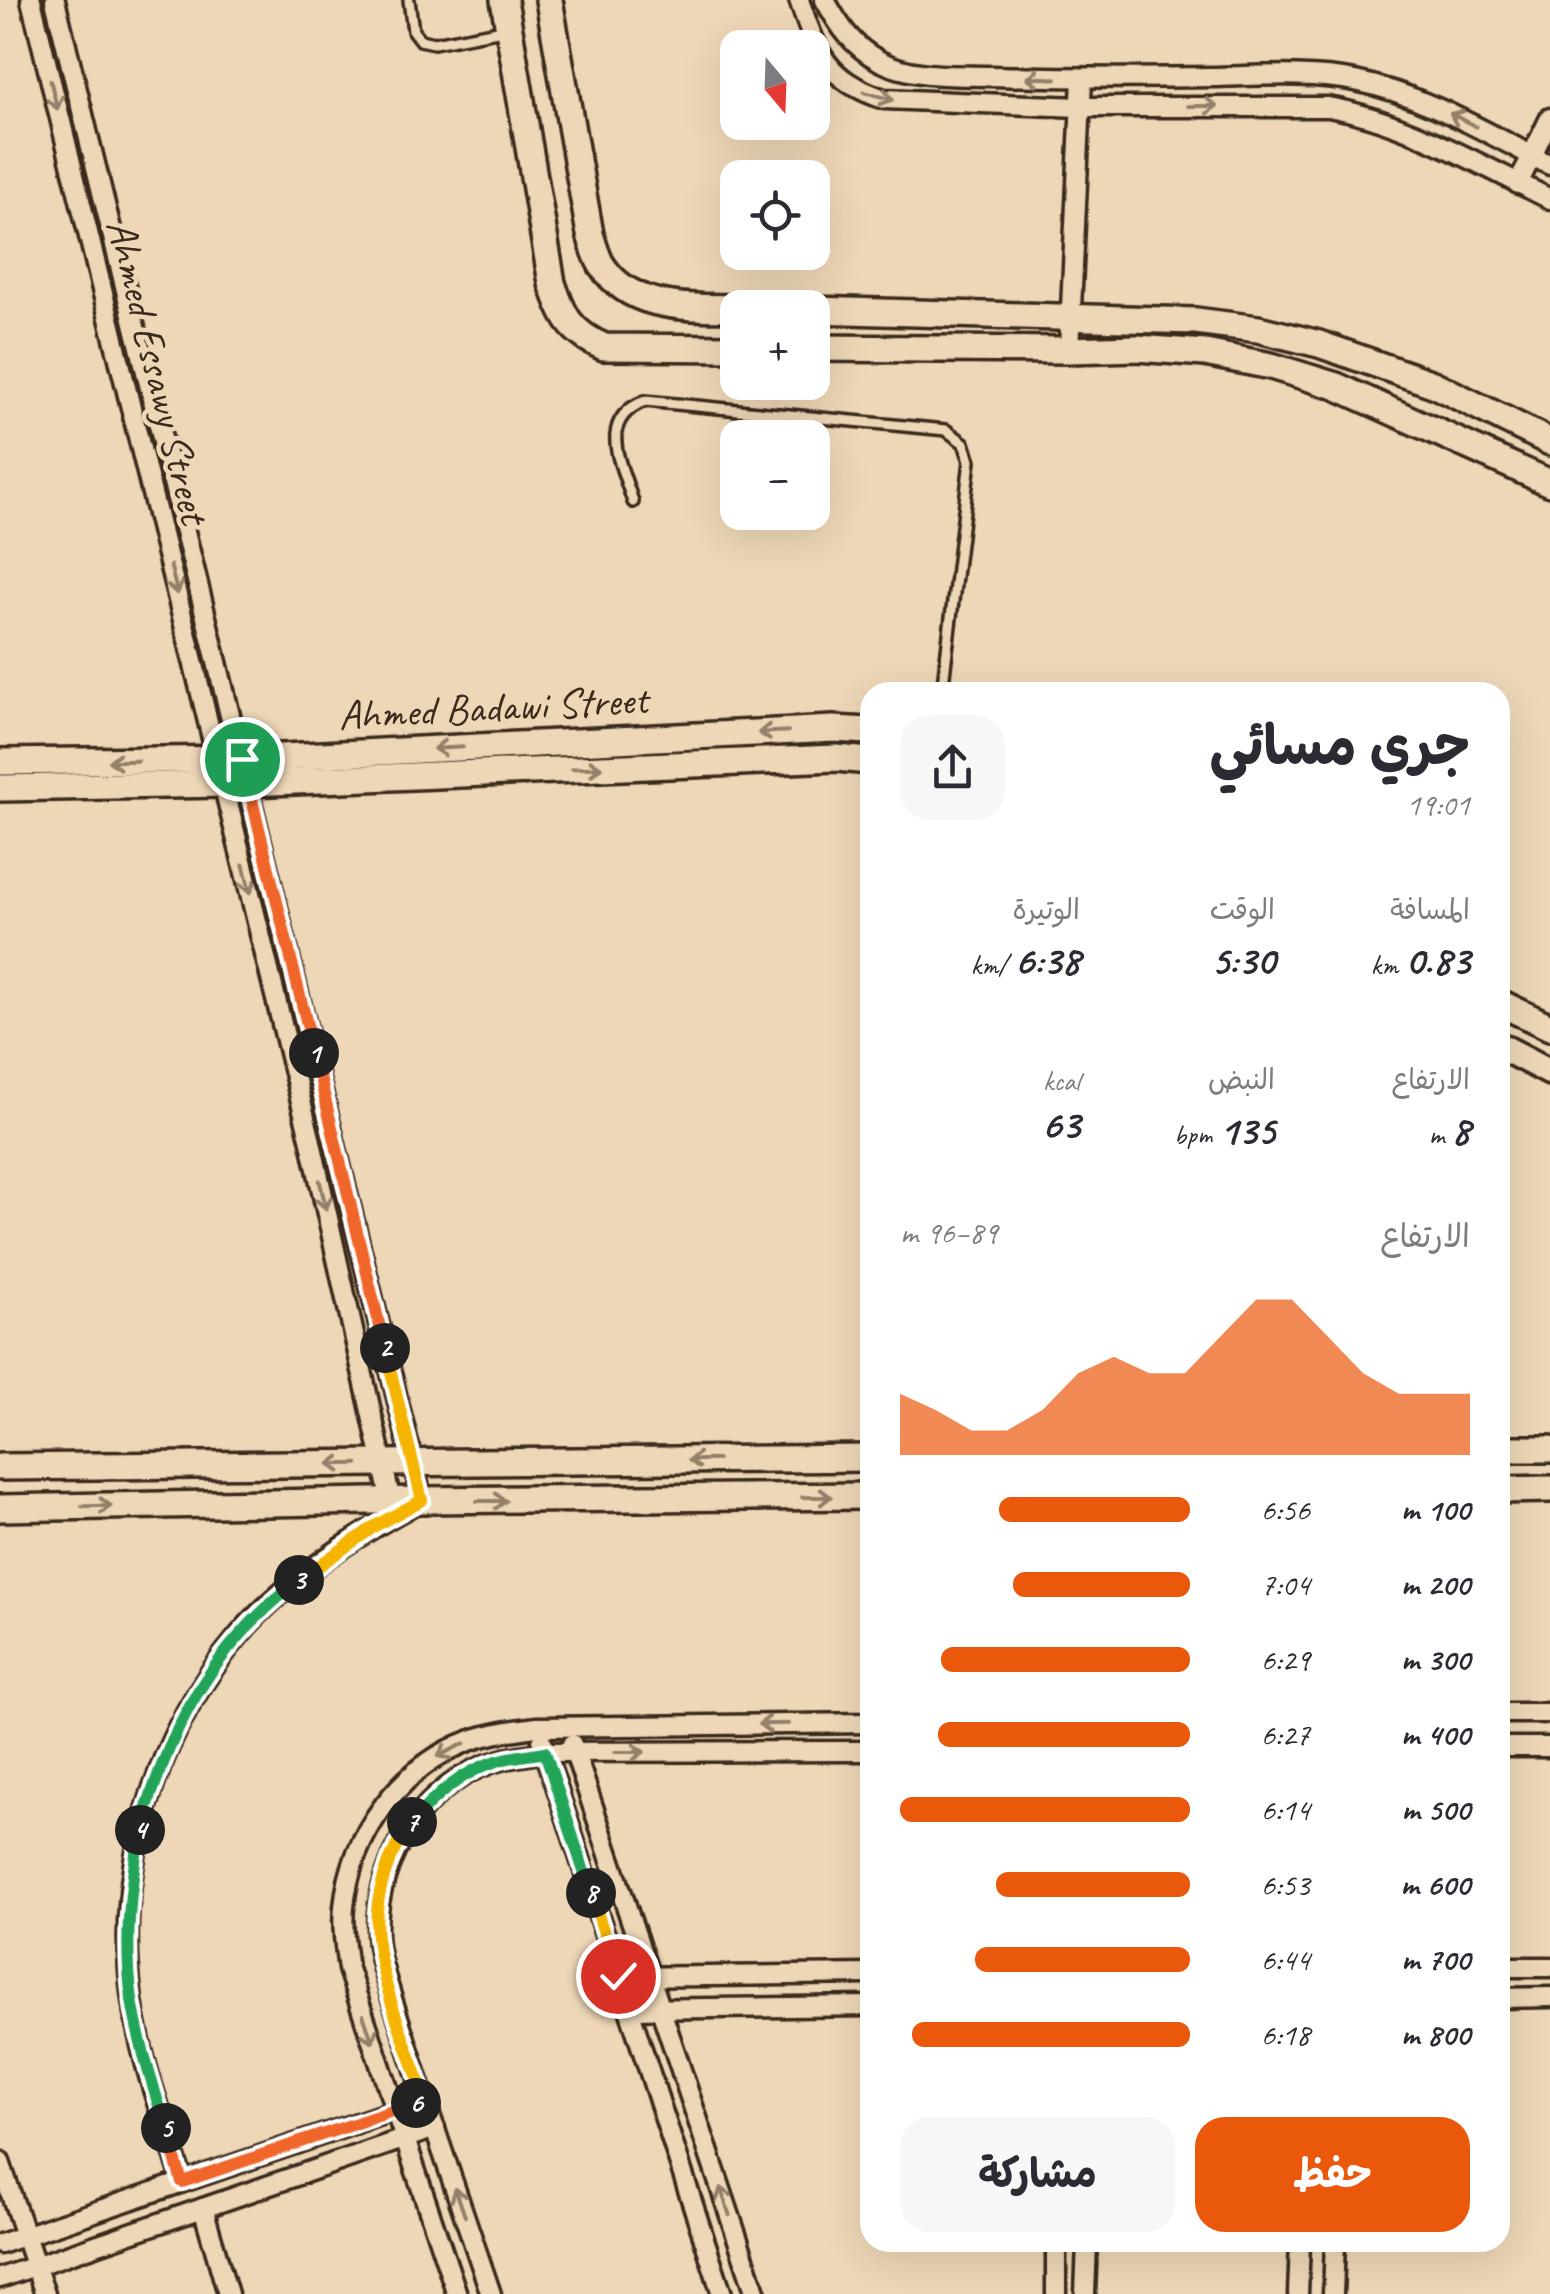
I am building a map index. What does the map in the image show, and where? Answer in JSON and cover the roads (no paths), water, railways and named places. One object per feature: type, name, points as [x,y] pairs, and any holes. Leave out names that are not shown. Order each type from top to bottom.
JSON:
[{"type":"street","name":"Ahmed Essawy Street","points":[[31,0],[233,771]]},
{"type":"street","name":"Ahmed Essawy Street","points":[[55,0],[233,771]]},
{"type":"street","points":[[504,0],[552,282],[568,323],[584,338],[604,347],[720,348]]},
{"type":"street","points":[[549,0],[590,234],[602,265],[625,289],[654,304],[720,307]]},
{"type":"street","points":[[798,0],[825,61],[860,91],[884,99],[1080,107],[1328,107],[1360,113],[1403,129],[1518,184],[1548,193]]},
{"type":"street","points":[[825,0],[839,26],[860,49],[883,63],[908,70],[1082,79],[1310,76],[1355,81],[1441,109],[1550,165]]},
{"type":"street","points":[[1069,350],[1082,79]]},
{"type":"street","points":[[1518,184],[1550,118]]},
{"type":"street","points":[[830,310],[1196,321],[1258,329],[1319,344],[1434,384],[1550,442]]},
{"type":"street","points":[[830,348],[1137,348],[1205,353],[1271,366],[1336,386],[1550,483]]},
{"type":"street","name":"Ahmed Badawi Street","points":[[0,788],[833,728],[860,730]]},
{"type":"street","name":"Ahmed Badawi Street","points":[[0,762],[233,771],[860,760]]},
{"type":"street","points":[[233,771],[391,1501]]},
{"type":"street","points":[[233,771],[422,1500]]},
{"type":"street","points":[[1510,1008],[1550,1027]]},
{"type":"street","points":[[1510,1051],[1550,1072]]},
{"type":"street","points":[[1510,1449],[1550,1449]]},
{"type":"street","points":[[0,1468],[860,1458]]},
{"type":"street","points":[[1510,1490],[1550,1489]]},
{"type":"street","points":[[0,1508],[860,1496]]},
{"type":"street","points":[[182,2182],[144,2055],[132,2000],[128,1943],[133,1868],[156,1776],[178,1725],[207,1676],[242,1631],[328,1558],[422,1500]]},
{"type":"street","points":[[1510,1713],[1550,1712]]},
{"type":"street","points":[[457,2294],[348,1969],[344,1939],[346,1892],[359,1848],[373,1820],[392,1795],[439,1755],[497,1732],[537,1727],[860,1723]]},
{"type":"street","points":[[537,1727],[722,2294]]},
{"type":"street","points":[[567,1727],[756,2294]]},
{"type":"street","points":[[1510,1747],[1550,1747]]},
{"type":"street","points":[[490,2294],[385,1975],[377,1935],[379,1897],[390,1861],[408,1828],[432,1799],[463,1776],[498,1761],[545,1752],[860,1751]]},
{"type":"street","points":[[1510,1967],[1550,1967]]},
{"type":"street","points":[[618,1976],[860,1974]]},
{"type":"street","points":[[1510,1998],[1550,1997]]},
{"type":"street","points":[[629,2009],[860,2006]]},
{"type":"street","points":[[0,2244],[426,2100]]},
{"type":"street","points":[[0,2278],[435,2128]]},
{"type":"street","points":[[0,2162],[44,2294]]},
{"type":"street","points":[[203,2208],[228,2294]]},
{"type":"street","points":[[1056,2252],[1056,2294]]},
{"type":"street","points":[[1085,2294],[1087,2252]]},
{"type":"street","points":[[1298,2294],[1300,2252]]},
{"type":"street","points":[[1333,2294],[1335,2252]]},
{"type":"lane","points":[[409,0],[413,31],[420,40],[434,43],[509,29]]},
{"type":"lane","points":[[633,502],[614,440],[618,422],[632,406],[645,401],[946,430],[964,444],[970,461],[943,682]]}]
